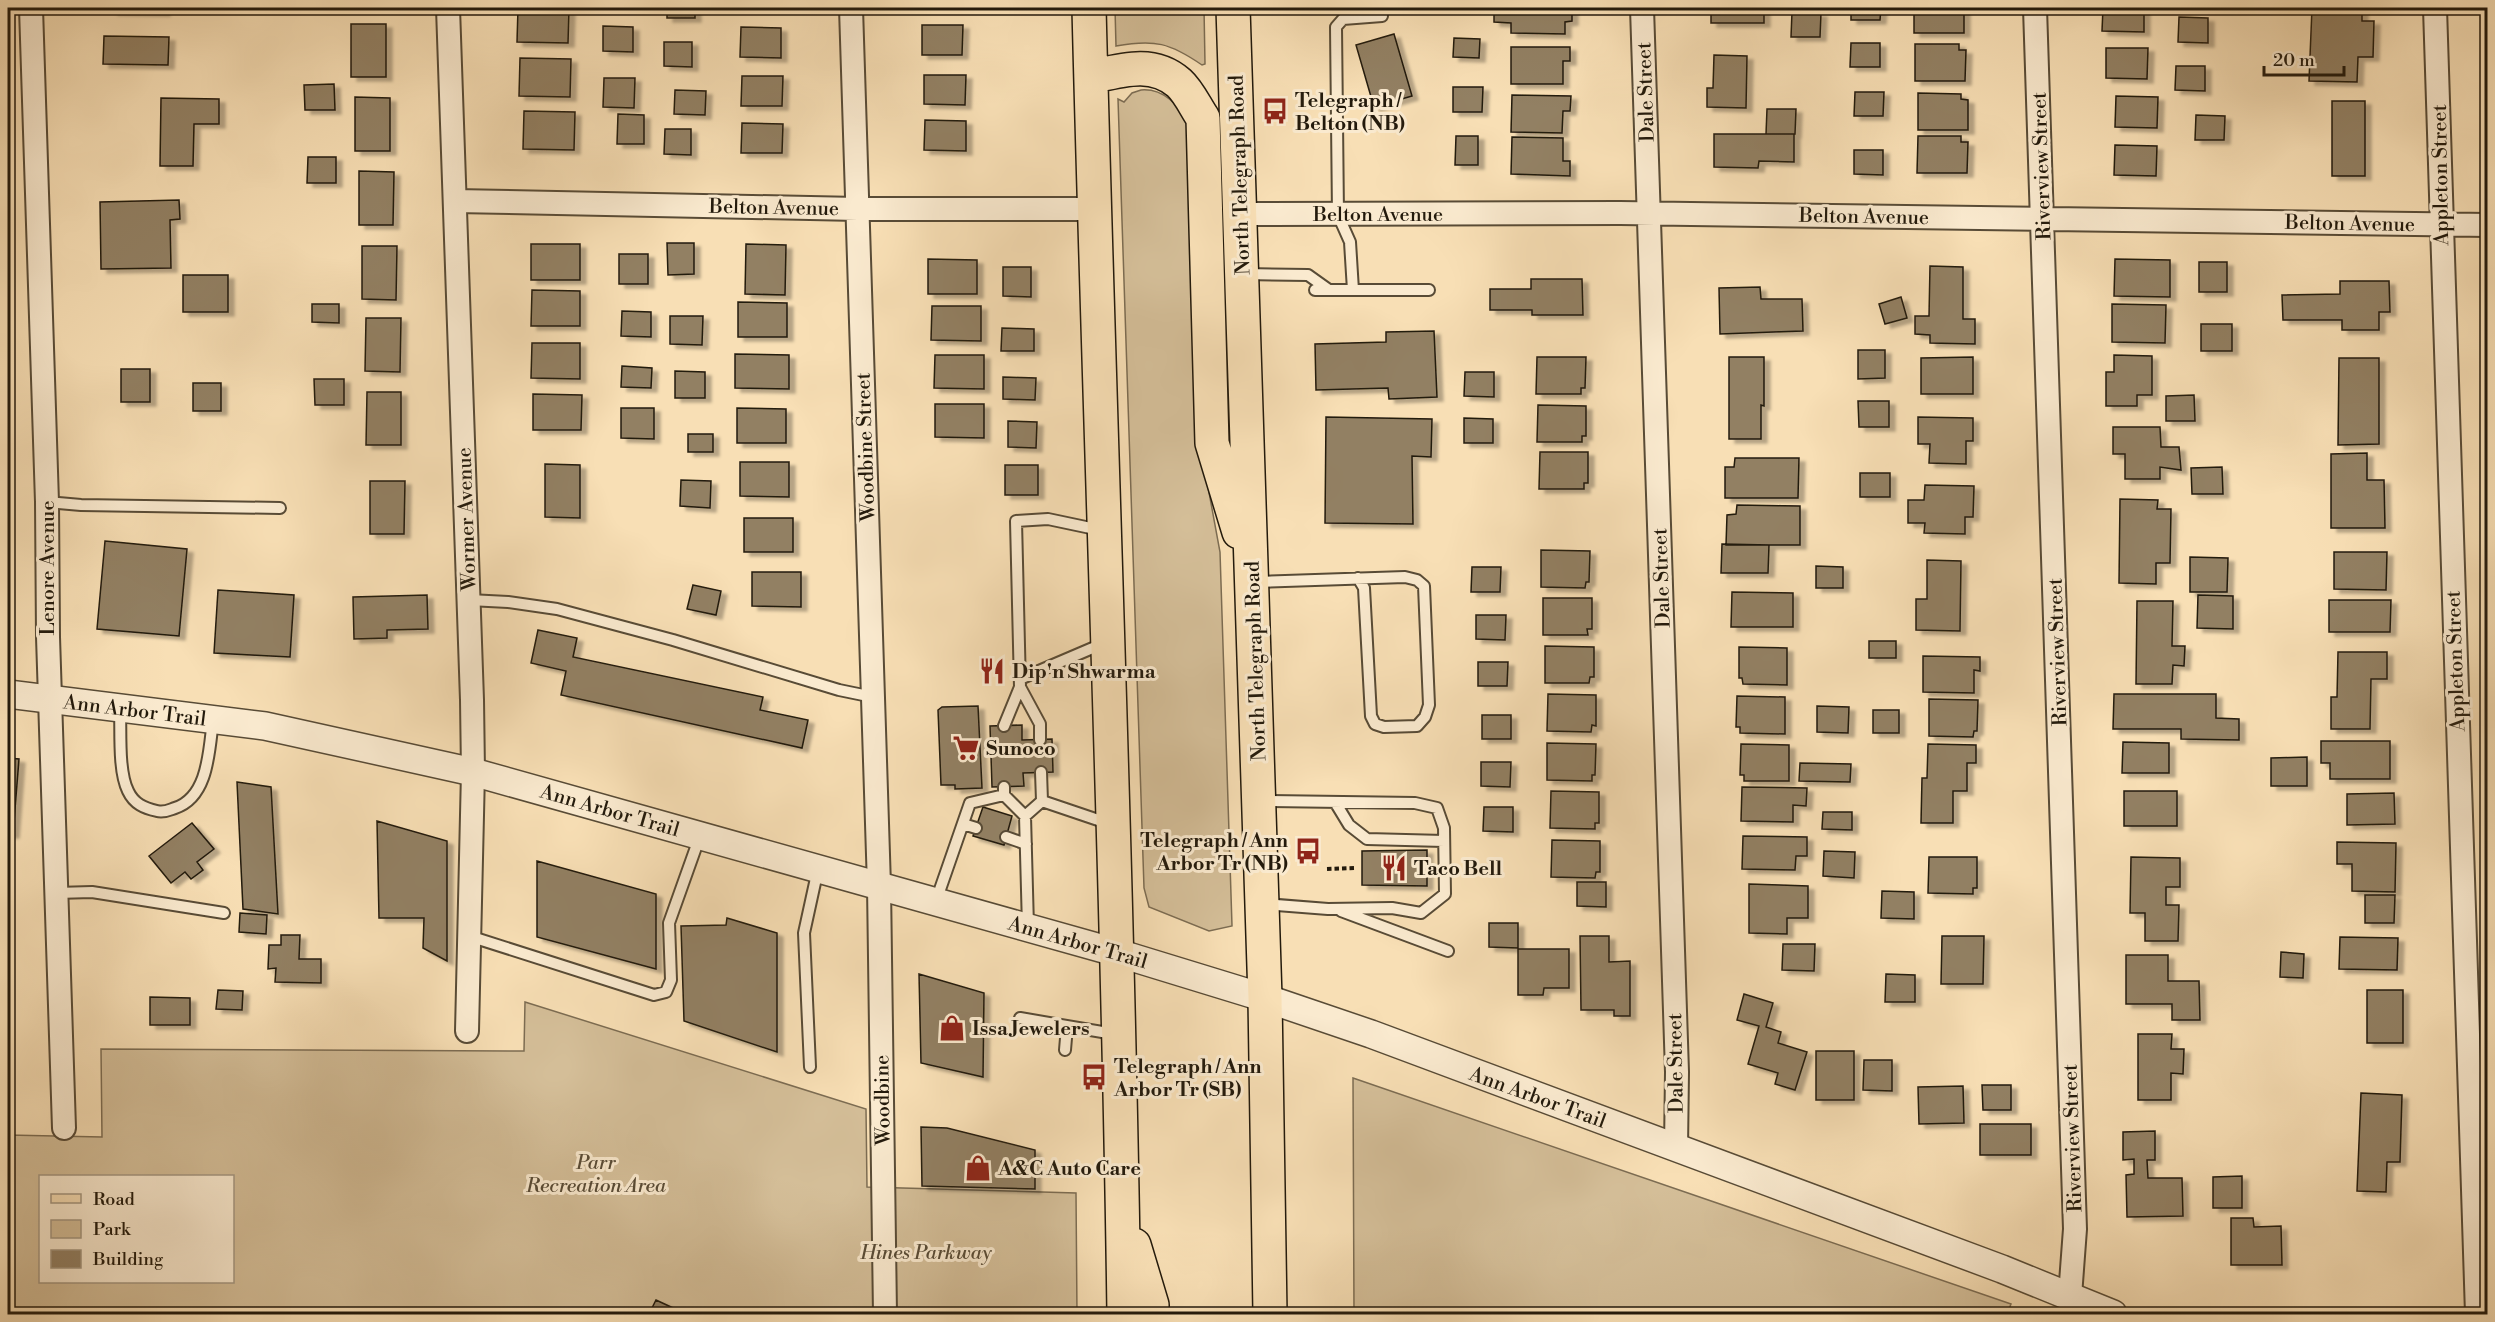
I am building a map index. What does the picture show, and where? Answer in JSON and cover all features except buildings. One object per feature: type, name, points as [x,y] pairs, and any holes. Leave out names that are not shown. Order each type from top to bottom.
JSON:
[{"type":"main road","points":[[1089,8],[1118,953],[1124,1314]]},
{"type":"main road","name":"North Telegraph Road","points":[[1233,8],[1265,998],[1270,1314]]},
{"type":"main road","points":[[1091,77],[1130,69],[1145,68],[1162,72],[1181,84],[1203,118],[1212,443],[1252,577]]},
{"type":"main road","points":[[1122,1206],[1152,1305],[1152,1314]]},
{"type":"street","name":"Lenore Avenue","points":[[32,8],[64,1128]]},
{"type":"street","name":"Wormer Avenue","points":[[448,8],[473,772],[467,1031]]},
{"type":"street","name":"Woodbine Street","points":[[851,8],[879,886]]},
{"type":"street","name":"Dale Street","points":[[1642,8],[1677,1060],[1676,1148]]},
{"type":"street","name":"Riverview Street","points":[[2035,8],[2075,1229],[2070,1296]]},
{"type":"street","name":"Appleton Street","points":[[2435,8],[2477,1314]]},
{"type":"street","name":"Belton Avenue","points":[[454,201],[858,209],[1094,209]]},
{"type":"street","name":"Belton Avenue","points":[[1240,214],[1650,213],[2487,225]]},
{"type":"street","name":"Ann Arbor Trail","points":[[8,694],[265,726],[473,772],[1118,953],[1265,998],[1371,1034],[2002,1269],[2113,1314]]},
{"type":"street","name":"Woodbine","points":[[879,886],[885,1314]]},
{"type":"lane","points":[[1353,290],[1350,242],[1338,215],[1336,27],[1343,19],[1382,16]]},
{"type":"lane","points":[[1242,274],[1308,275],[1329,290]]},
{"type":"lane","points":[[1315,290],[1429,290]]},
{"type":"lane","points":[[47,502],[93,505],[280,508]]},
{"type":"lane","points":[[1004,726],[1020,683],[1016,520],[1048,519],[1104,531]]},
{"type":"lane","points":[[1252,577],[1405,577],[1417,580],[1424,586],[1429,705],[1425,717],[1417,726],[1384,727],[1375,724],[1371,716],[1364,588],[1358,578]]},
{"type":"lane","points":[[469,600],[508,602],[557,609],[673,640],[839,690],[873,697]]},
{"type":"lane","points":[[1020,683],[1108,642]]},
{"type":"lane","points":[[1020,683],[1040,724],[1040,740]]},
{"type":"lane","points":[[120,708],[122,765],[128,791],[141,808],[162,812],[183,806],[197,792],[204,774],[213,720]]},
{"type":"lane","points":[[1041,772],[1042,801]]},
{"type":"lane","points":[[936,902],[970,803],[1004,791],[1025,816],[1028,928]]},
{"type":"lane","points":[[1042,801],[1114,826]]},
{"type":"lane","points":[[1025,816],[1042,801]]},
{"type":"lane","points":[[1259,801],[1414,804],[1437,808],[1444,828],[1445,894],[1420,913],[1392,908],[1262,904]]},
{"type":"lane","points":[[1335,802],[1349,825],[1367,839],[1444,841]]},
{"type":"lane","points":[[963,824],[976,828]]},
{"type":"lane","points":[[469,936],[654,995],[666,992],[671,980],[669,922],[700,835]]},
{"type":"lane","points":[[1006,837],[1026,844]]},
{"type":"lane","points":[[810,1067],[804,933],[819,869]]},
{"type":"lane","points":[[56,893],[92,892],[224,913]]},
{"type":"lane","points":[[1335,908],[1448,951]]},
{"type":"lane","points":[[1020,1018],[1120,1034]]},
{"type":"lane","points":[[1065,1050],[1066,1026]]},
{"type":"path","points":[[1327,869],[1355,868]]},
{"type":"green space","points":[[1115,8],[1204,8],[1205,64],[1202,65],[1171,47],[1162,45],[1141,43],[1116,46]]},
{"type":"green space","points":[[1141,90],[1158,92],[1165,96],[1182,113],[1191,128],[1203,460],[1220,552],[1232,926],[1209,931],[1149,907],[1144,888],[1118,99],[1124,102],[1132,93]]},
{"type":"green space","name":"Parr Recreation Area","points":[[525,1002],[866,1109],[867,1187],[1076,1193],[1077,1314],[8,1314],[8,1135],[102,1137],[101,1049],[524,1051]]},
{"type":"green space","points":[[1353,1078],[2011,1304],[2007,1314],[1354,1314]]},
{"type":"place","name":"Telegraph / Belton (NB)","points":[[1275,111]]},
{"type":"place","name":"Dip'n Shwarma","points":[[992,671]]},
{"type":"place","name":"Sunoco","points":[[966,748]]},
{"type":"place","name":"Telegraph / Ann Arbor Tr (NB)","points":[[1308,851]]},
{"type":"place","name":"Taco Bell","points":[[1394,868]]},
{"type":"place","name":"Issa Jewelers","points":[[952,1028]]},
{"type":"place","name":"Telegraph / Ann Arbor Tr (SB)","points":[[1094,1077]]},
{"type":"place","name":"A&C Auto Care","points":[[978,1168]]},
{"type":"park label","name":"Hines Parkway","points":[[926,1252]]}]
